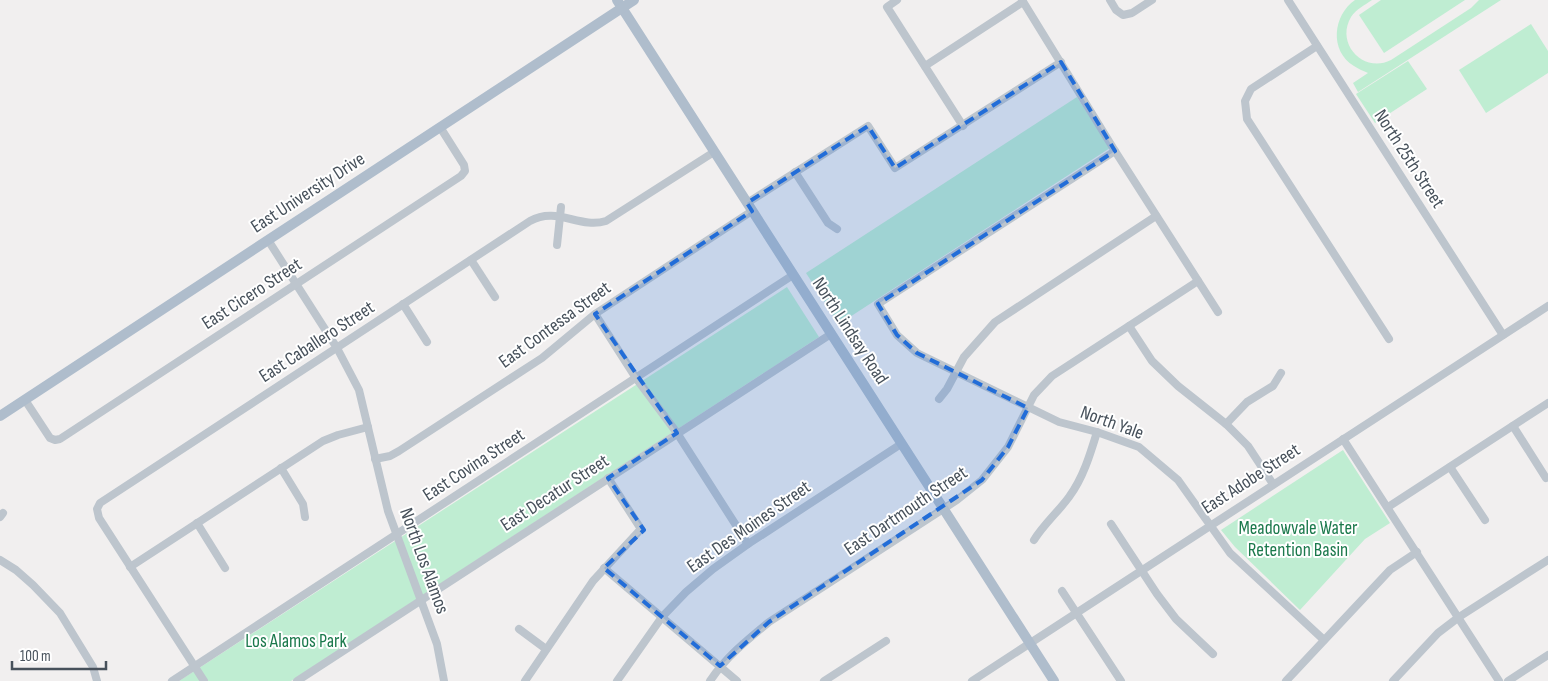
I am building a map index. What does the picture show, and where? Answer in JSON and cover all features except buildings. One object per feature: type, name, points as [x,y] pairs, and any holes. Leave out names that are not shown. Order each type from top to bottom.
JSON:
[{"type":"main road","name":"East University Drive","points":[[0,416],[440,127],[620,4],[634,0]]},
{"type":"main road","name":"North Lindsay Road","points":[[620,4],[1054,681]]},
{"type":"street","points":[[897,0],[887,7],[963,126],[1061,62]]},
{"type":"street","points":[[1110,0],[1116,10],[1123,15],[1132,13],[1152,0]]},
{"type":"street","name":"North 25th Street","points":[[1288,0],[1503,335]]},
{"type":"street","points":[[925,66],[1022,1],[1218,312]]},
{"type":"street","points":[[1317,46],[1251,89],[1245,101],[1246,118],[1389,339]]},
{"type":"street","name":"East Contessa Street","points":[[375,460],[390,456],[399,451],[534,363],[595,314],[750,207],[795,172],[868,126],[895,168],[963,126]]},
{"type":"street","name":"East Cicero Street","points":[[25,400],[48,436],[55,440],[62,438],[458,178],[465,171],[463,162],[440,127]]},
{"type":"street","name":"North Yale","points":[[1115,151],[878,304],[897,335],[916,353],[1059,422],[1097,432],[1139,447],[1178,480],[1234,557],[1324,640]]},
{"type":"street","name":"East Caballero Street","points":[[130,567],[99,518],[97,509],[103,501],[536,218],[548,215],[560,216],[592,223],[610,219],[714,152]]},
{"type":"street","points":[[795,172],[828,223],[837,229]]},
{"type":"street","points":[[557,245],[561,207]]},
{"type":"street","points":[[939,399],[945,392],[964,357],[995,322],[1156,216]]},
{"type":"street","name":"North Los Alamos","points":[[268,240],[337,348],[359,390],[388,511],[437,644],[444,681]]},
{"type":"street","points":[[471,260],[495,297]]},
{"type":"street","name":"East Covina Street","points":[[172,681],[793,275]]},
{"type":"street","name":"East Dartmouth Street","points":[[710,681],[720,666],[741,645],[769,622],[957,500],[982,480],[1008,447],[1034,395],[1052,376],[1198,281]]},
{"type":"street","points":[[403,304],[428,342]]},
{"type":"street","name":"East Adobe Street","points":[[972,681],[1548,306]]},
{"type":"street","points":[[595,314],[636,378],[677,433],[748,544]]},
{"type":"street","points":[[1129,326],[1152,361],[1178,386],[1226,424],[1248,446],[1273,484]]},
{"type":"street","name":"East Decatur Street","points":[[297,681],[831,334]]},
{"type":"street","points":[[1226,424],[1247,402],[1273,386],[1280,373]]},
{"type":"street","points":[[1388,507],[1548,403]]},
{"type":"street","points":[[1512,426],[1546,478]]},
{"type":"street","points":[[204,681],[130,567],[330,438],[368,427]]},
{"type":"street","points":[[1034,540],[1042,527],[1071,495],[1088,462],[1097,432]]},
{"type":"street","points":[[1343,439],[1499,681]]},
{"type":"street","name":"East Des Moines Street","points":[[617,681],[662,617],[686,592],[713,569],[901,444]]},
{"type":"street","points":[[1450,467],[1485,520]]},
{"type":"street","points":[[281,468],[301,500],[306,517]]},
{"type":"street","points":[[525,681],[581,598],[604,568],[641,529],[608,478]]},
{"type":"street","points":[[197,523],[226,568]]},
{"type":"street","points":[[1111,524],[1176,619],[1213,654]]},
{"type":"street","points":[[1286,681],[1390,570],[1417,552]]},
{"type":"street","points":[[0,560],[33,584],[60,613],[93,667],[97,681]]},
{"type":"street","points":[[1393,681],[1438,633],[1459,617],[1548,560]]},
{"type":"street","points":[[604,568],[737,681]]},
{"type":"street","points":[[1062,591],[1121,681]]},
{"type":"street","points":[[519,629],[546,649]]},
{"type":"street","points":[[824,681],[886,641]]},
{"type":"street","points":[[1508,681],[1548,655]]},
{"type":"highlighted area","points":[[1061,62],[1115,151],[878,304],[897,335],[917,353],[1028,408],[1008,447],[982,480],[769,622],[720,666],[604,568],[644,530],[608,478],[677,433],[595,314],[752,211],[747,203],[868,126],[895,168]]},
{"type":"green space","points":[[1355,0],[1372,0],[1358,9],[1351,17],[1347,27],[1347,37],[1350,46],[1362,60],[1371,63],[1381,63],[1391,60],[1471,8],[1479,0],[1501,0],[1358,92],[1353,83],[1368,73],[1346,59],[1341,51],[1337,33],[1342,15]]},
{"type":"green space","points":[[1381,0],[1465,0],[1384,53],[1359,15]]},
{"type":"green space","points":[[1531,24],[1548,51],[1548,73],[1486,113],[1459,70]]},
{"type":"green space","points":[[1408,61],[1427,89],[1375,123],[1356,94]]},
{"type":"green space","points":[[1077,97],[1110,148],[839,324],[806,273]]},
{"type":"green space","name":"Los Alamos Park","points":[[787,287],[819,337],[291,681],[179,681]]},
{"type":"green space","name":"Meadowvale Water Retention Basin","points":[[1343,450],[1390,523],[1365,539],[1300,610],[1235,547],[1221,530]]}]
